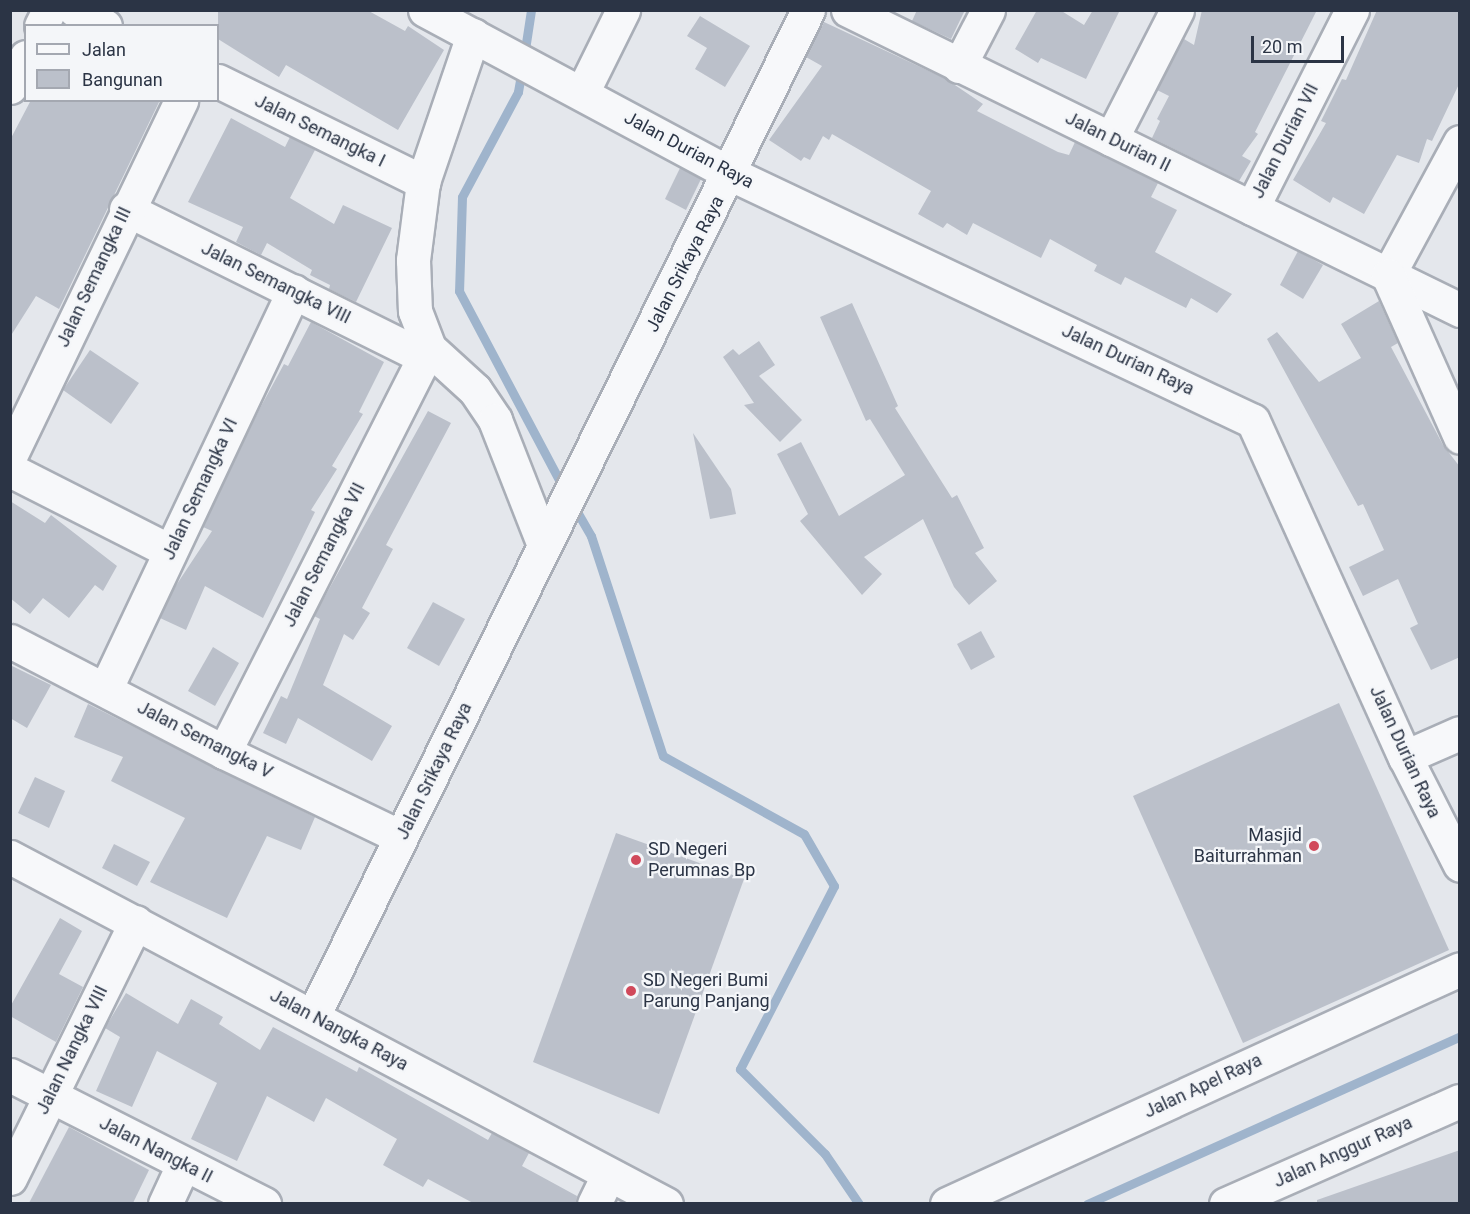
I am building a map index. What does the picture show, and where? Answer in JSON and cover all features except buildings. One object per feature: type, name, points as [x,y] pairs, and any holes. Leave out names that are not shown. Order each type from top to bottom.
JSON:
[{"type":"street","points":[[42,24],[49,10]]},
{"type":"street","points":[[75,10],[101,24]]},
{"type":"street","name":"Jalan Durian Raya","points":[[425,10],[731,174],[1253,421],[1405,757],[1460,865]]},
{"type":"street","points":[[572,88],[623,10]]},
{"type":"street","name":"Jalan Srikaya Raya","points":[[313,1016],[548,535],[731,174],[808,10]]},
{"type":"street","name":"Jalan Durian II","points":[[848,10],[1460,310]]},
{"type":"street","points":[[959,66],[988,10]]},
{"type":"street","points":[[1111,139],[1177,10]]},
{"type":"street","name":"Jalan Durian VII","points":[[1252,208],[1352,10]]},
{"type":"street","points":[[473,35],[423,182],[412,286],[415,311],[426,352],[475,390],[495,420],[548,535]]},
{"type":"street","points":[[10,87],[24,61]]},
{"type":"street","name":"Jalan Semangka I","points":[[219,81],[423,182]]},
{"type":"street","name":"Jalan Semangka III","points":[[10,456],[126,209],[180,102]]},
{"type":"street","points":[[1460,142],[1388,275],[1460,437]]},
{"type":"street","name":"Jalan Semangka VIII","points":[[126,209],[426,352]]},
{"type":"street","name":"Jalan Semangka VI","points":[[106,688],[294,291]]},
{"type":"street","name":"Jalan Semangka VII","points":[[224,752],[426,352]]},
{"type":"street","points":[[10,470],[170,551]]},
{"type":"street","name":"Jalan Semangka V","points":[[10,641],[106,688],[224,752],[401,837]]},
{"type":"street","points":[[1405,757],[1460,733]]},
{"type":"street","name":"Jalan Nangka Raya","points":[[10,857],[313,1016],[601,1189],[666,1203]]},
{"type":"street","name":"Jalan Nangka VIII","points":[[10,1178],[48,1096],[136,922]]},
{"type":"street","name":"Jalan Apel Raya","points":[[947,1203],[1460,969]]},
{"type":"street","name":"Jalan Nangka II","points":[[10,1075],[183,1165],[264,1203]]},
{"type":"street","name":"Jalan Anggur Raya","points":[[1226,1203],[1460,1101]]},
{"type":"street","points":[[165,1203],[183,1165]]},
{"type":"waterway","points":[[524,56],[531,10]]},
{"type":"waterway","points":[[522,69],[518,92],[462,197],[459,291],[564,489]]},
{"type":"waterway","points":[[572,503],[591,536],[663,756],[804,834],[834,886],[740,1069],[825,1154],[859,1204]]},
{"type":"waterway","points":[[1087,1204],[1460,1036]]},
{"type":"place","name":"Masjid Baiturrahman","points":[[1314,846]]},
{"type":"place","name":"SD Negeri Perumnas Bp","points":[[636,860]]},
{"type":"place","name":"SD Negeri Bumi Parung Panjang","points":[[631,991]]}]
